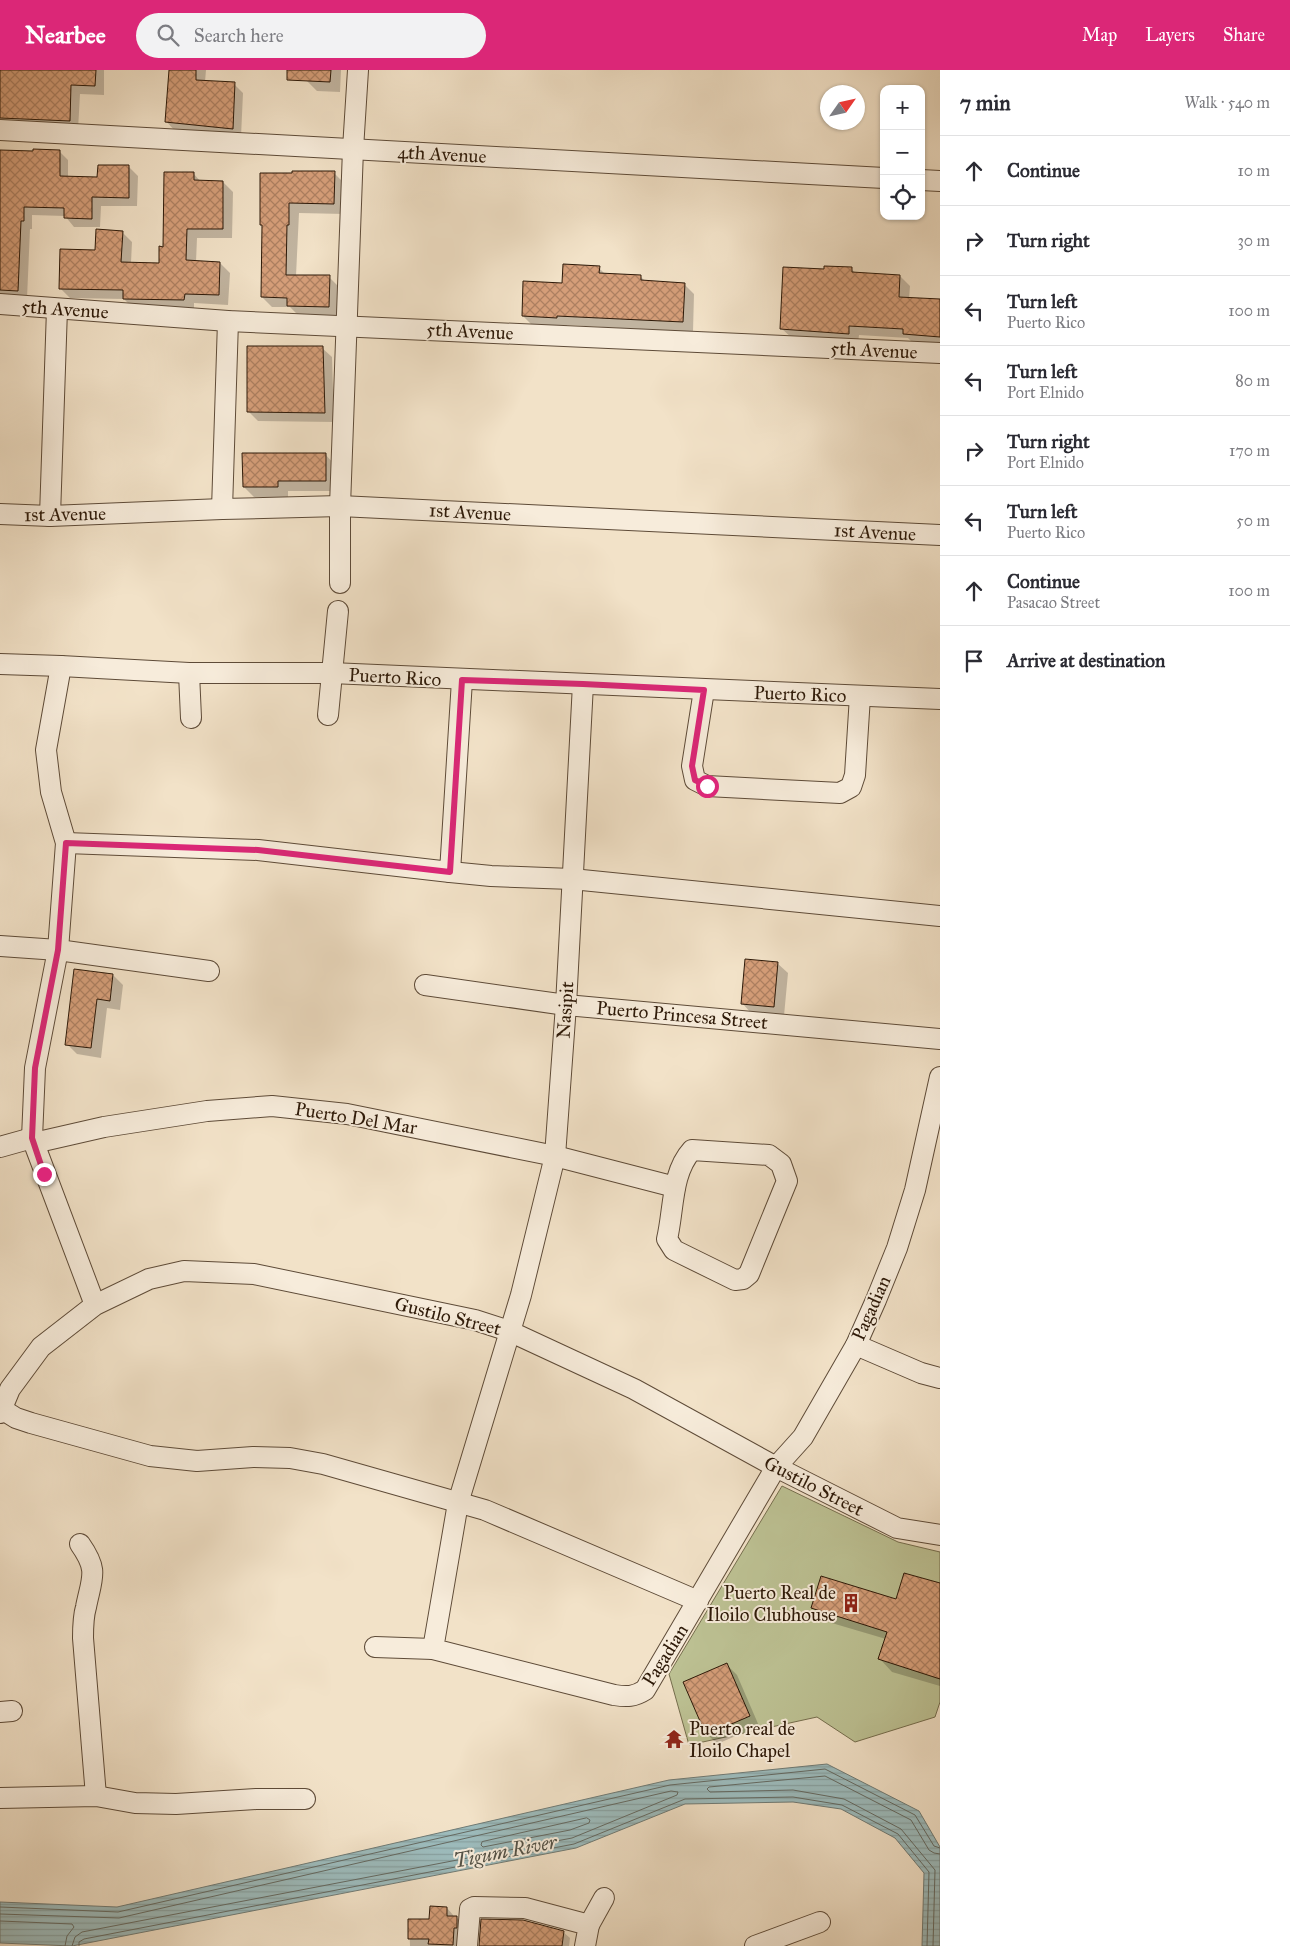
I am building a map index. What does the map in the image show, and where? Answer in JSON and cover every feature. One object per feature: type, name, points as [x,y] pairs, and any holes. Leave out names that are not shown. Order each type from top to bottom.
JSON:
[{"type":"street","points":[[340,583],[340,506],[353,149],[358,70]]},
{"type":"street","name":"4th Avenue","points":[[0,130],[880,178]]},
{"type":"street","points":[[925,180],[940,181]]},
{"type":"street","name":"5th Avenue","points":[[0,304],[228,321],[940,353]]},
{"type":"street","points":[[50,516],[57,308]]},
{"type":"street","points":[[222,509],[228,321]]},
{"type":"street","name":"1st Avenue","points":[[0,514],[50,516],[340,506],[940,536]]},
{"type":"street","points":[[328,715],[338,611]]},
{"type":"street","name":"Puerto Rico","points":[[0,664],[189,673],[331,674],[940,699]]},
{"type":"street","points":[[61,666],[46,750],[51,792],[66,843],[58,950],[35,1068],[33,1140],[95,1304]]},
{"type":"street","points":[[189,673],[191,718]]},
{"type":"street","points":[[450,872],[462,680]]},
{"type":"street","name":"Nasipit","points":[[509,1331],[555,1156],[566,1005],[583,684]]},
{"type":"street","points":[[704,690],[692,766],[695,780],[707,786],[840,793],[851,787],[855,775],[860,696]]},
{"type":"street","points":[[66,843],[258,850],[491,876],[572,879],[940,916]]},
{"type":"street","points":[[0,946],[58,950],[210,971]]},
{"type":"street","name":"Puerto Princesa Street","points":[[425,985],[566,1005],[940,1039]]},
{"type":"street","name":"Pagadian","points":[[375,1648],[433,1649],[614,1695],[628,1697],[637,1695],[645,1690],[776,1467],[803,1437],[856,1345],[897,1248],[915,1190],[940,1076]]},
{"type":"street","name":"Puerto Del Mar","points":[[0,1147],[113,1125],[207,1111],[272,1106],[347,1114],[555,1156],[675,1187]]},
{"type":"street","points":[[692,1150],[769,1155],[782,1164],[787,1182],[749,1274],[743,1279],[735,1280],[674,1250],[667,1239],[675,1187],[686,1157],[692,1150]]},
{"type":"street","name":"Gustilo Street","points":[[0,1410],[10,1389],[41,1347],[95,1304],[149,1279],[184,1271],[254,1274],[475,1320],[509,1331],[634,1389],[776,1467],[897,1528],[940,1535]]},
{"type":"street","points":[[433,1649],[458,1504],[509,1331]]},
{"type":"street","points":[[856,1345],[921,1373],[940,1378]]},
{"type":"street","points":[[0,1410],[31,1423],[150,1456],[197,1461],[253,1457],[290,1458],[323,1464],[458,1504],[485,1510],[698,1601]]},
{"type":"street","points":[[80,1544],[92,1564],[93,1575],[84,1619],[83,1638],[96,1796]]},
{"type":"street","points":[[0,1798],[96,1796],[135,1802],[176,1804],[256,1799],[305,1799]]},
{"type":"street","points":[[584,1946],[589,1925],[604,1898]]},
{"type":"street","points":[[467,1946],[470,1909],[474,1907],[525,1908],[589,1925]]},
{"type":"street","points":[[755,1946],[820,1922]]},
{"type":"green space","points":[[782,1486],[898,1542],[940,1552],[940,1702],[935,1717],[855,1742],[817,1717],[689,1745],[669,1674]]},
{"type":"water","name":"Tigum River","points":[[827,1764],[919,1811],[940,1847],[940,1946],[922,1946],[924,1873],[895,1838],[841,1809],[793,1802],[685,1804],[576,1848],[72,1946],[0,1943],[0,1902],[117,1907],[669,1780]]},
{"type":"building","points":[[0,70],[96,70],[95,86],[71,85],[70,121],[0,118]]},
{"type":"building","points":[[169,70],[196,70],[196,80],[235,82],[233,129],[165,122]]},
{"type":"building","points":[[287,70],[331,70],[330,82],[287,80]]},
{"type":"building","points":[[33,149],[60,150],[60,176],[97,177],[98,165],[129,165],[129,198],[92,197],[92,219],[64,218],[64,208],[24,207],[24,221],[21,221],[18,291],[0,290],[0,150],[33,151]]},
{"type":"building","points":[[292,171],[335,171],[334,204],[289,203],[289,225],[287,225],[286,275],[330,275],[329,307],[287,306],[287,298],[261,297],[262,225],[260,225],[260,173],[292,173]]},
{"type":"building","points":[[164,172],[194,172],[194,180],[223,181],[223,229],[187,229],[186,260],[220,262],[219,295],[185,294],[184,300],[123,299],[123,290],[59,289],[60,249],[95,250],[96,229],[123,231],[121,262],[159,263],[159,246],[163,247]]},
{"type":"building","points":[[563,264],[600,266],[599,273],[641,275],[641,280],[685,283],[683,322],[522,316],[523,281],[562,283]]},
{"type":"building","points":[[824,266],[852,267],[852,272],[900,275],[899,297],[940,299],[940,337],[903,334],[903,329],[849,326],[849,334],[780,329],[783,267],[824,269]]},
{"type":"building","points":[[247,346],[323,346],[325,413],[247,412]]},
{"type":"building","points":[[242,453],[326,453],[326,481],[278,481],[278,487],[243,487]]},
{"type":"building","points":[[745,959],[778,962],[774,1007],[741,1004]]},
{"type":"building","points":[[74,969],[113,974],[110,1001],[97,999],[91,1048],[65,1045]]},
{"type":"building","points":[[904,1573],[940,1583],[940,1679],[878,1659],[887,1632],[811,1608],[821,1576],[896,1599]]},
{"type":"building","points":[[727,1663],[750,1716],[706,1735],[683,1682]]},
{"type":"building","points":[[430,1906],[447,1907],[447,1916],[457,1916],[457,1928],[454,1928],[453,1945],[428,1944],[429,1939],[408,1939],[408,1919],[429,1919]]},
{"type":"building","points":[[481,1919],[523,1920],[564,1931],[562,1946],[479,1946]]},
{"type":"place","name":"Puerto Real de Iloilo Clubhouse","points":[[851,1603]]},
{"type":"place","name":"Puerto real de Iloilo Chapel","points":[[674,1739]]},
{"type":"route","points":[[44,1174],[32,1138],[35,1068],[58,950],[66,843],[258,850],[450,872],[462,680],[704,690],[692,766],[695,780],[707,786]]}]
